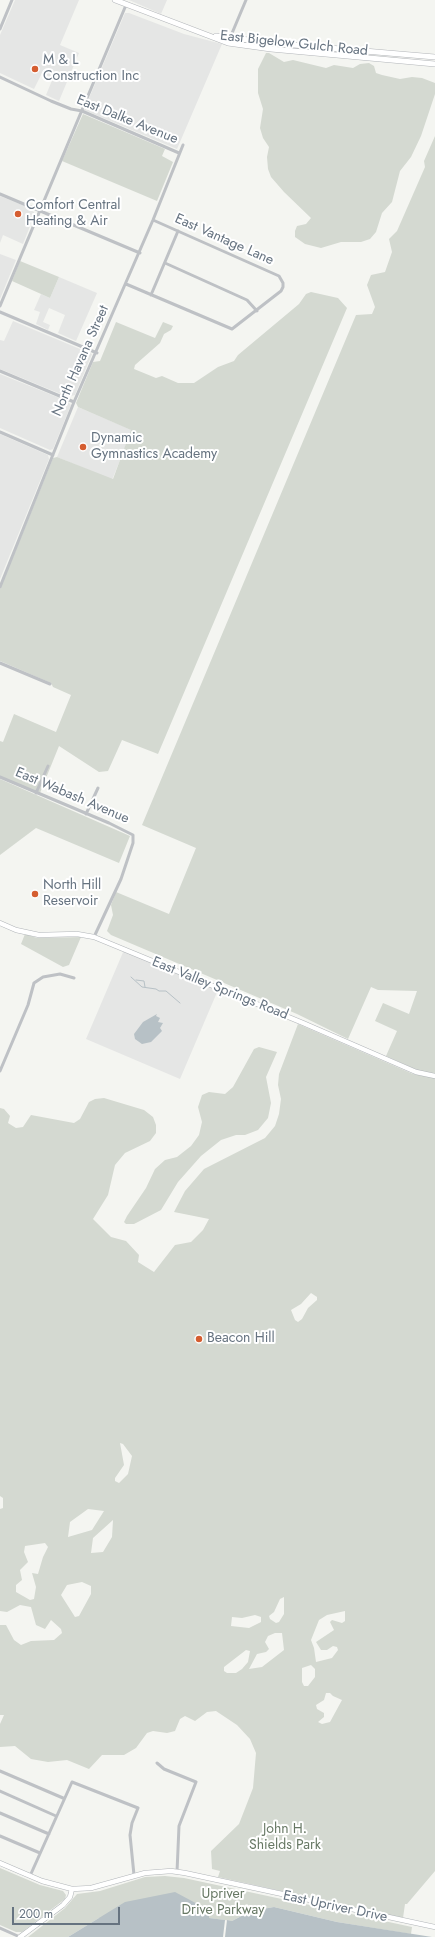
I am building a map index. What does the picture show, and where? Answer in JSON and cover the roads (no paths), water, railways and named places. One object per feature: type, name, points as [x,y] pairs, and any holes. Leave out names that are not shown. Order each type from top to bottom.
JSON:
[{"type":"main road","points":[[115,0],[174,24],[211,36]]},
{"type":"main road","name":"East Bigelow Gulch Road","points":[[211,36],[435,58]]},
{"type":"main road","name":"East Bigelow Gulch Road","points":[[211,36],[228,43],[286,51],[435,64]]},
{"type":"street","points":[[0,29],[12,0]]},
{"type":"street","points":[[228,43],[246,0]]},
{"type":"street","points":[[0,306],[126,4]]},
{"type":"street","name":"East Dalke Avenue","points":[[0,77],[58,104],[82,111],[179,153]]},
{"type":"street","name":"North Havana Street","points":[[0,587],[74,402],[140,253],[183,145]]},
{"type":"street","points":[[0,194],[140,253]]},
{"type":"street","name":"East Vantage Lane","points":[[153,220],[279,276],[283,283],[281,291],[257,311]]},
{"type":"street","points":[[151,295],[178,231]]},
{"type":"street","points":[[126,284],[228,329],[234,329],[257,311],[247,300],[165,263]]},
{"type":"street","points":[[0,312],[97,353]]},
{"type":"street","points":[[0,371],[74,402]]},
{"type":"street","points":[[0,432],[53,455]]},
{"type":"street","points":[[0,663],[50,684]]},
{"type":"street","points":[[36,793],[48,766]]},
{"type":"street","name":"East Wabash Avenue","points":[[0,777],[120,827],[133,836],[133,843],[123,874],[94,937]]},
{"type":"street","points":[[86,814],[98,788]]},
{"type":"street","name":"East Valley Springs Road","points":[[0,924],[16,930],[39,935],[77,934],[94,937],[303,1023],[416,1072],[435,1076]]},
{"type":"street","points":[[0,1071],[28,1005],[34,983],[43,977],[60,974],[74,978]]},
{"type":"street","points":[[158,1764],[164,1769],[196,1782],[179,1826],[177,1872]]},
{"type":"street","points":[[0,1771],[63,1798]]},
{"type":"street","points":[[30,1876],[63,1798],[72,1782],[138,1808],[132,1823],[130,1835],[134,1875]]},
{"type":"street","points":[[0,1791],[56,1816]]},
{"type":"street","points":[[0,1813],[49,1834]]},
{"type":"street","points":[[0,1836],[40,1853]]},
{"type":"street","name":"East Upriver Drive","points":[[0,1863],[30,1876],[72,1889],[91,1888],[134,1875],[158,1871],[177,1872],[435,1928]]},
{"type":"street","points":[[0,1928],[21,1937],[64,1905],[70,1897],[72,1889]]},
{"type":"waterway","points":[[131,977],[142,987],[166,991],[180,1003]]},
{"type":"waterway","points":[[136,980],[144,981],[145,987]]},
{"type":"place","name":"M & L Construction Inc","points":[[35,69]]},
{"type":"place","name":"Comfort Central Heating & Air","points":[[18,214]]},
{"type":"place","name":"Dynamic Gymnastics Academy","points":[[83,447]]},
{"type":"place","name":"North Hill Reservoir","points":[[35,894]]},
{"type":"place","name":"Beacon Hill","points":[[199,1339]]},
{"type":"park label","name":"John H. Shields Park","points":[[285,1838]]},
{"type":"park label","name":"Upriver Drive Parkway","points":[[223,1904]]}]
